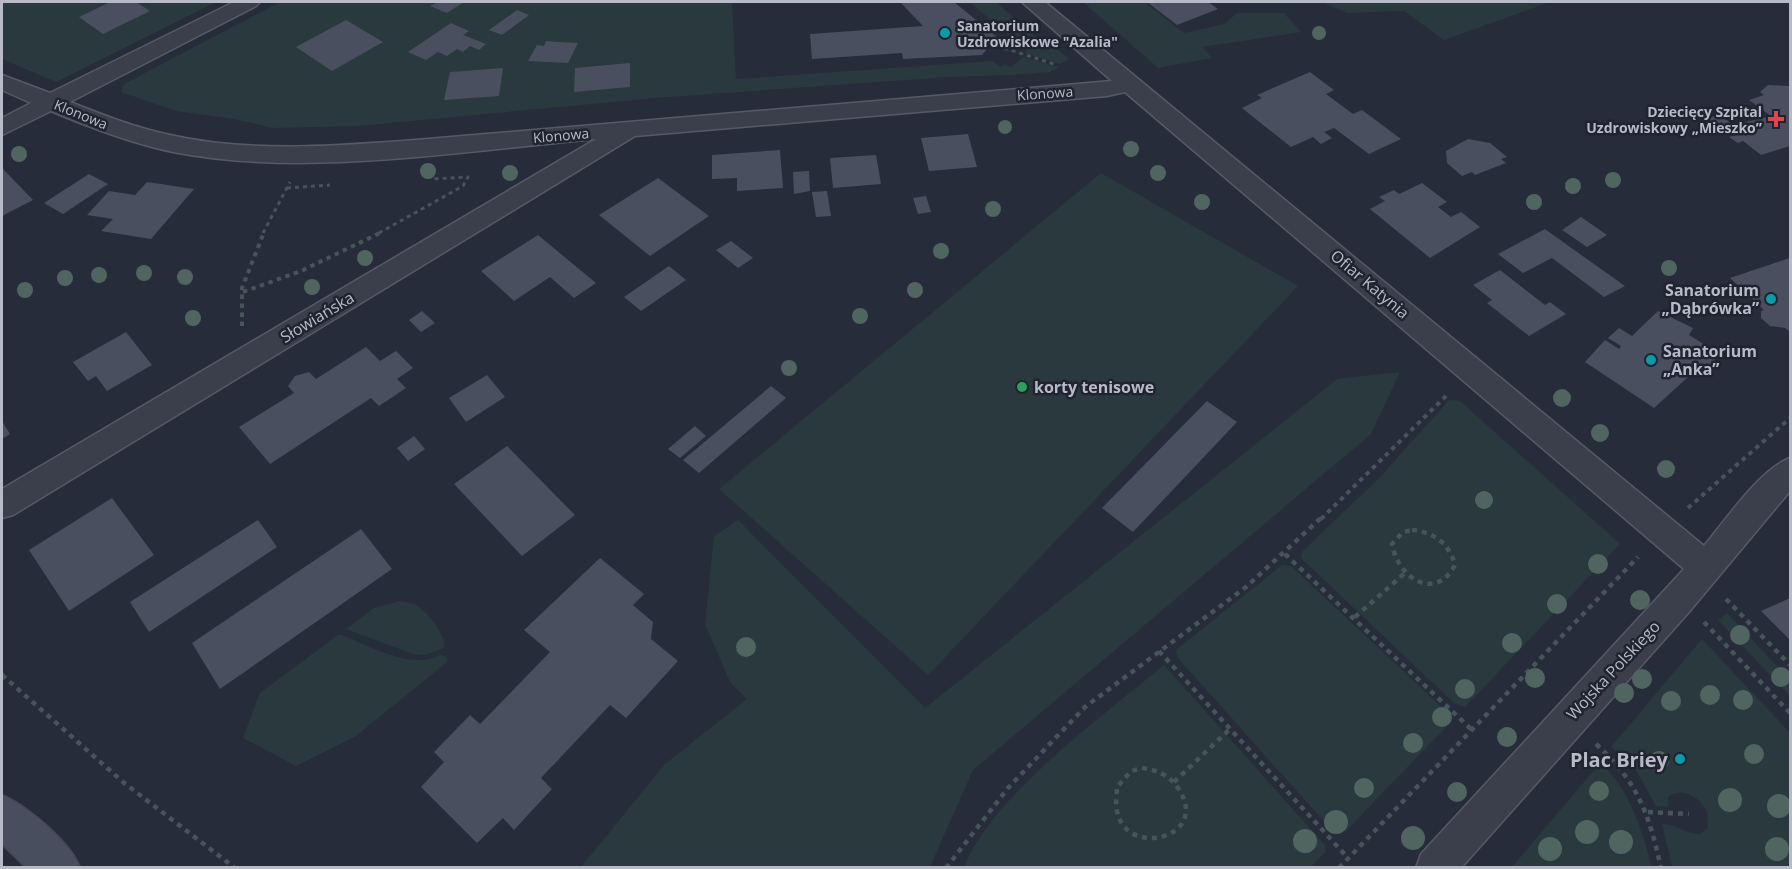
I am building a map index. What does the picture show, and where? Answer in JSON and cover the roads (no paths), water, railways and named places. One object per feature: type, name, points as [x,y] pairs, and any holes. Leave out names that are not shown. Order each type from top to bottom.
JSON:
[{"type":"street","points":[[2,127],[249,2]]},
{"type":"street","name":"Ofiar Katynia","points":[[1033,2],[1706,568]]},
{"type":"street","name":"Klonowa","points":[[2,82],[93,122],[197,147],[260,152],[354,151],[633,129],[903,103],[1107,88],[1131,83]]},
{"type":"street","name":"Słowiańska","points":[[2,505],[633,129]]},
{"type":"street","name":"Wojska Polskiego","points":[[1435,867],[1496,796],[1696,615],[1706,568],[1756,504],[1791,471]]},
{"type":"street","points":[[2,816],[59,867]]},
{"type":"place","name":"Sanatorium Uzdrowiskowe \"Azalia\"","points":[[945,33]]},
{"type":"place","name":"Dziecięcy Szpital Uzdrowiskowy „Mieszko”","points":[[1776,119]]},
{"type":"place","name":"Sanatorium „Dąbrówka”","points":[[1771,299]]},
{"type":"place","name":"Sanatorium „Anka”","points":[[1651,360]]},
{"type":"place","name":"korty tenisowe","points":[[1022,387]]},
{"type":"place","name":"Plac Briey","points":[[1680,759]]}]
